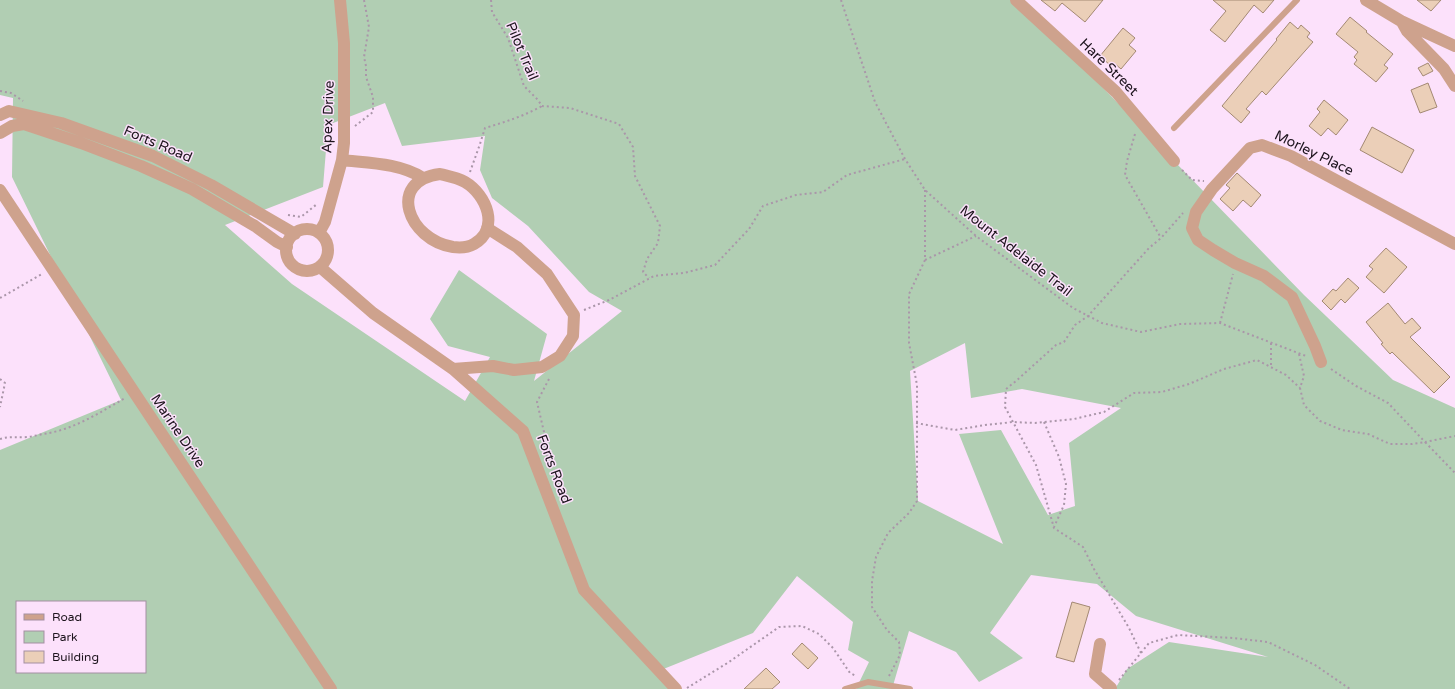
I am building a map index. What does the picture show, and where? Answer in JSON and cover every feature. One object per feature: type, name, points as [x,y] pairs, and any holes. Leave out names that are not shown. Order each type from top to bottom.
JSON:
[{"type":"street","name":"Apex Drive","points":[[319,232],[325,222],[342,160],[344,134],[344,43],[340,0]]},
{"type":"street","name":"Hare Street","points":[[1016,0],[1116,92],[1174,162]]},
{"type":"street","points":[[1366,0],[1401,22],[1455,46]]},
{"type":"street","points":[[1401,22],[1407,31],[1444,69],[1455,86]]},
{"type":"street","name":"Forts Road","points":[[0,115],[9,111],[61,123],[153,156],[212,185],[295,234]]},
{"type":"street","name":"Forts Road","points":[[0,133],[12,126],[24,124],[135,163],[192,189],[255,226],[286,247]]},
{"type":"street","name":"Morley Place","points":[[1321,362],[1292,297],[1264,276],[1236,263],[1198,240],[1192,228],[1196,212],[1217,183],[1250,148],[1262,145],[1291,156],[1455,244]]},
{"type":"street","points":[[342,160],[382,164],[406,170],[423,178]]},
{"type":"street","points":[[440,174],[449,176],[466,183],[478,194],[488,210],[489,217],[487,228],[482,237],[476,243],[469,247],[462,248],[448,246],[436,242],[418,228],[408,207],[411,191],[423,178],[440,174]]},
{"type":"street","name":"Marine Drive","points":[[0,190],[331,689]]},
{"type":"street","points":[[453,369],[493,366],[514,370],[542,367],[560,356],[573,336],[574,315],[547,274],[517,247],[487,228]]},
{"type":"street","points":[[302,230],[311,230],[319,232],[326,240],[328,249],[327,259],[320,267],[313,271],[305,271],[297,268],[291,263],[287,256],[286,247],[289,240],[295,234],[302,230]]},
{"type":"street","name":"Forts Road","points":[[320,267],[373,313],[453,369],[523,431],[584,590],[676,689]]},
{"type":"street","points":[[1100,644],[1095,674],[1110,688]]},
{"type":"lane","points":[[1174,128],[1297,0]]},
{"type":"lane","points":[[845,689],[868,682],[910,689]]},
{"type":"path","points":[[344,134],[374,112],[373,97],[366,77],[364,57],[369,27],[364,0]]},
{"type":"path","name":"Pilot Trail","points":[[491,0],[492,12],[508,38],[524,86],[542,106]]},
{"type":"path","name":"Mount Adelaide Trail","points":[[841,0],[875,102],[905,159],[925,190],[976,236],[1073,308],[1102,323],[1142,332],[1180,324],[1220,323],[1321,362],[1356,386],[1388,404],[1455,473]]},
{"type":"path","points":[[466,183],[485,128],[529,113],[542,106],[570,108],[619,124],[633,147],[635,176],[660,226],[658,243],[647,259],[643,272],[649,278]]},
{"type":"path","points":[[1137,117],[1134,142],[1127,161],[1125,175],[1161,238]]},
{"type":"path","points":[[574,315],[608,300],[654,276],[684,273],[715,265],[749,229],[763,206],[796,195],[823,192],[847,175],[905,159]]},
{"type":"path","points":[[1174,162],[1192,180],[1217,183]]},
{"type":"path","points":[[885,685],[900,655],[899,642],[887,630],[872,607],[872,581],[876,556],[888,533],[909,513],[917,501],[917,385],[909,343],[909,294],[925,260],[925,190]]},
{"type":"path","points":[[1141,653],[1129,628],[1094,569],[1083,547],[1054,528],[1036,465],[1005,407],[1006,389],[1056,345],[1064,342],[1075,325],[1088,316],[1148,248],[1161,238],[1183,212],[1196,212]]},
{"type":"path","points":[[925,260],[976,236]]},
{"type":"path","points":[[1220,323],[1236,263]]},
{"type":"path","points":[[0,298],[52,268]]},
{"type":"path","points":[[1270,343],[1271,367]]},
{"type":"path","points":[[1299,354],[1304,376],[1300,388],[1304,405],[1320,421],[1342,430],[1368,434],[1390,444],[1412,444],[1455,436]]},
{"type":"path","points":[[916,423],[955,430],[1013,422],[1044,422],[1074,419],[1104,412],[1134,393],[1162,392],[1189,384],[1224,369],[1257,360],[1286,374],[1300,388]]},
{"type":"path","points":[[547,463],[544,432],[537,402],[550,376]]},
{"type":"path","points":[[0,379],[6,383],[0,408]]},
{"type":"path","points":[[0,439],[8,437],[28,437],[72,426],[134,393]]},
{"type":"path","points":[[1044,422],[1059,457],[1066,484],[1064,505],[1054,528]]},
{"type":"path","points":[[686,689],[729,662],[778,627],[802,626],[819,634],[833,648],[850,673],[868,682]]},
{"type":"path","points":[[1110,688],[1114,686],[1149,643],[1178,635],[1233,638],[1268,642],[1315,665],[1350,689]]},
{"type":"green space","points":[[0,0],[1018,0],[1304,295],[1393,380],[1455,408],[1455,689],[1115,689],[1127,669],[1169,642],[1268,657],[1136,616],[1097,584],[1031,575],[990,633],[1023,658],[979,682],[956,652],[909,631],[892,689],[856,689],[869,662],[848,650],[853,622],[797,576],[753,633],[656,672],[670,689],[0,689],[0,450],[121,400],[12,177],[13,98],[0,95]],"holes":[[[385,103],[402,146],[485,136],[480,170],[492,198],[528,226],[589,292],[622,311],[534,381],[547,334],[459,270],[430,319],[448,346],[490,357],[465,401],[292,284],[225,225],[323,187],[328,125]],[[965,343],[971,398],[1022,389],[1121,408],[1069,443],[1075,506],[1048,515],[1001,430],[959,434],[1003,544],[918,501],[910,371]]]},
{"type":"building","points":[[1041,0],[1103,0],[1085,22],[1062,3],[1055,11]]},
{"type":"building","points":[[1213,0],[1274,0],[1263,13],[1254,5],[1225,42],[1210,30],[1226,11]]},
{"type":"building","points":[[1417,0],[1441,0],[1431,11]]},
{"type":"building","points":[[1350,17],[1393,54],[1384,65],[1388,68],[1376,82],[1354,64],[1357,60],[1354,57],[1358,52],[1336,34]]},
{"type":"building","points":[[1290,22],[1298,29],[1301,25],[1310,33],[1307,37],[1313,42],[1266,95],[1262,91],[1246,109],[1250,112],[1241,123],[1222,106],[1277,40],[1276,39]]},
{"type":"building","points":[[1123,28],[1135,38],[1129,45],[1136,51],[1121,69],[1114,63],[1111,66],[1100,56]]},
{"type":"building","points":[[1428,63],[1433,71],[1423,76],[1418,68]]},
{"type":"building","points":[[1428,83],[1437,107],[1420,113],[1411,90]]},
{"type":"building","points":[[1324,100],[1348,120],[1336,135],[1328,128],[1321,136],[1309,126],[1320,112],[1317,109]]},
{"type":"building","points":[[1372,127],[1414,150],[1402,173],[1360,150]]},
{"type":"building","points":[[1237,173],[1261,195],[1251,207],[1243,200],[1233,211],[1220,199],[1230,188],[1226,185]]},
{"type":"building","points":[[1386,248],[1407,267],[1384,293],[1366,277],[1373,269],[1369,266]]},
{"type":"building","points":[[1348,278],[1359,288],[1345,303],[1341,299],[1331,310],[1322,301],[1333,289],[1336,291]]},
{"type":"building","points":[[1388,303],[1405,324],[1412,318],[1421,328],[1410,337],[1450,377],[1434,393],[1392,352],[1390,354],[1366,322]]},
{"type":"building","points":[[1072,602],[1090,607],[1074,662],[1056,657]]},
{"type":"building","points":[[802,643],[818,658],[808,669],[792,654]]},
{"type":"building","points":[[766,668],[780,682],[772,689],[744,689]]}]
